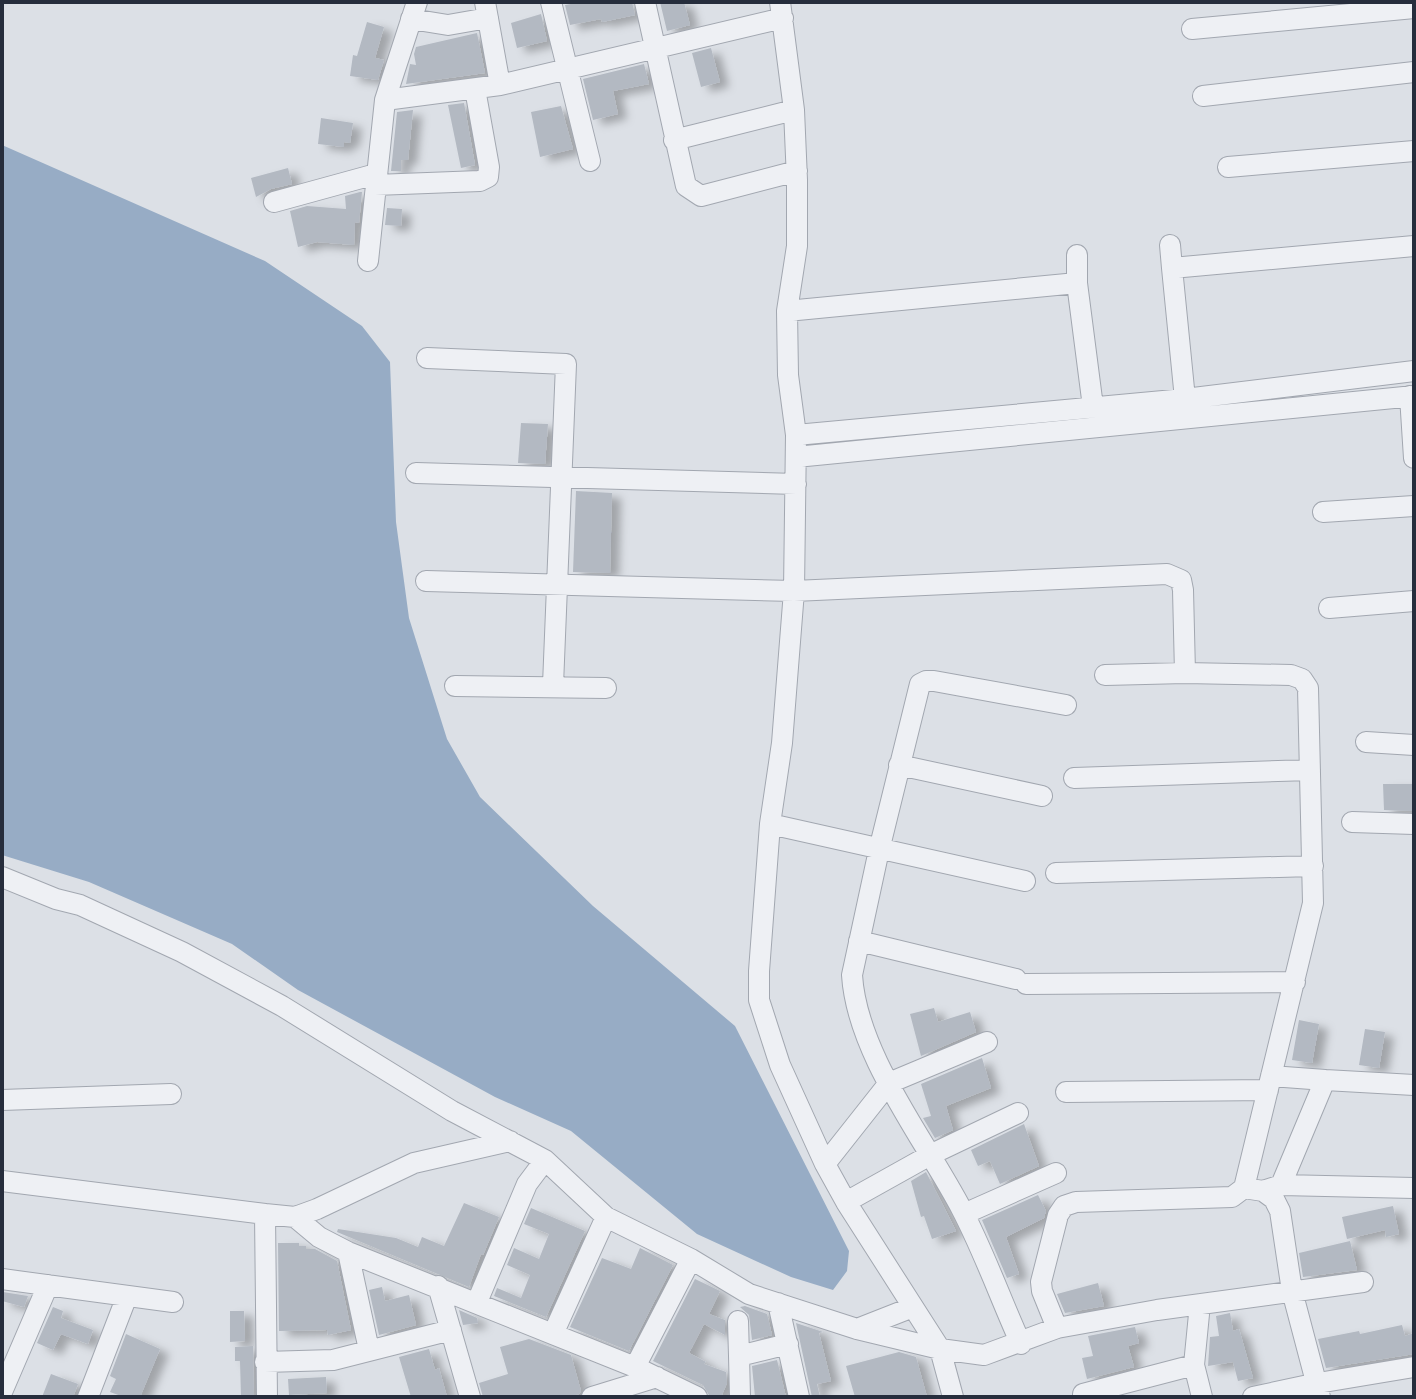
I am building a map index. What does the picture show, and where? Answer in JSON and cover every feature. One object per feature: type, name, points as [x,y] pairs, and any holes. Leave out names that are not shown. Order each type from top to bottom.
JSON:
[{"type":"street","points":[[551,2],[590,161]]},
{"type":"street","points":[[645,2],[686,186],[701,196],[797,171]]},
{"type":"street","points":[[1192,29],[1414,8]]},
{"type":"street","points":[[368,261],[385,100],[414,10],[448,25],[486,10],[500,85]]},
{"type":"street","points":[[385,100],[500,85],[654,51],[781,10],[794,110],[797,171],[797,246],[787,311],[788,375],[796,435],[794,591],[782,743],[770,824],[759,1000],[780,1065],[825,1164],[940,1349],[953,1397]]},
{"type":"street","points":[[1203,96],[1414,72]]},
{"type":"street","points":[[274,202],[375,179],[480,181],[488,177],[489,167],[475,89]]},
{"type":"street","points":[[674,140],[794,110]]},
{"type":"street","points":[[1228,167],[1414,151]]},
{"type":"street","points":[[1170,245],[1185,399]]},
{"type":"street","points":[[1172,268],[1414,246]]},
{"type":"street","points":[[1077,255],[1077,283],[1093,407]]},
{"type":"street","points":[[787,311],[1077,283]]},
{"type":"street","points":[[427,358],[566,364],[553,685]]},
{"type":"street","points":[[796,435],[1185,399],[1414,371]]},
{"type":"street","points":[[796,457],[1412,396],[1414,458]]},
{"type":"street","points":[[416,473],[796,484]]},
{"type":"street","points":[[1323,512],[1414,506]]},
{"type":"street","points":[[426,581],[794,591],[1167,574],[1181,580],[1183,590],[1185,673]]},
{"type":"street","points":[[1329,608],[1414,601]]},
{"type":"street","points":[[1105,675],[1291,675],[1302,679],[1308,688],[1313,903],[1270,1083],[1263,1188],[1280,1211],[1292,1291],[1319,1390]]},
{"type":"street","points":[[1021,1344],[964,1214],[870,1046],[853,994],[852,975],[920,684],[926,681],[1066,705]]},
{"type":"street","points":[[455,686],[606,688]]},
{"type":"street","points":[[1366,742],[1414,745]]},
{"type":"street","points":[[899,765],[1042,796]]},
{"type":"street","points":[[1074,778],[1310,770]]},
{"type":"street","points":[[1352,822],[1414,824]]},
{"type":"street","points":[[770,824],[1025,881]]},
{"type":"street","points":[[1056,873],[1313,866]]},
{"type":"street","points":[[2,877],[56,899],[80,905],[182,952],[282,1006],[452,1111],[545,1160],[606,1217],[691,1259],[749,1294],[857,1329],[940,1349],[984,1355],[1021,1344],[1057,1328],[1200,1304],[1363,1282]]},
{"type":"street","points":[[859,941],[1021,982],[1295,982]]},
{"type":"street","points":[[825,1164],[889,1083],[987,1042]]},
{"type":"street","points":[[1263,1188],[1325,1080]]},
{"type":"street","points":[[1066,1092],[1325,1080],[1414,1085]]},
{"type":"street","points":[[2,1100],[171,1094]]},
{"type":"street","points":[[846,1202],[932,1154],[1018,1113]]},
{"type":"street","points":[[2,1181],[295,1217],[414,1163],[510,1141]]},
{"type":"street","points":[[477,1302],[527,1184],[545,1160]]},
{"type":"street","points":[[964,1214],[1056,1173]]},
{"type":"street","points":[[1057,1328],[1041,1282],[1058,1215],[1064,1206],[1076,1202],[1232,1197],[1263,1188],[1414,1188]]},
{"type":"street","points":[[265,1214],[267,1397]]},
{"type":"street","points":[[295,1217],[319,1237],[348,1252],[635,1367],[697,1397]]},
{"type":"street","points":[[553,1334],[606,1217]]},
{"type":"street","points":[[348,1252],[369,1350]]},
{"type":"street","points":[[635,1367],[691,1259]]},
{"type":"street","points":[[2,1279],[173,1302]]},
{"type":"street","points":[[2,1392],[48,1285]]},
{"type":"street","points":[[438,1286],[470,1397]]},
{"type":"street","points":[[88,1397],[127,1296]]},
{"type":"street","points":[[778,1303],[799,1397]]},
{"type":"street","points":[[1200,1304],[1194,1365],[1202,1397]]},
{"type":"street","points":[[857,1329],[913,1307]]},
{"type":"street","points":[[738,1321],[740,1397]]},
{"type":"street","points":[[265,1362],[333,1360],[451,1330]]},
{"type":"street","points":[[739,1356],[788,1344]]},
{"type":"street","points":[[1083,1394],[1194,1365]]},
{"type":"street","points":[[1253,1397],[1319,1390],[1414,1367]]},
{"type":"street","points":[[592,1397],[657,1377]]},
{"type":"water","points":[[2,145],[265,261],[362,326],[390,362],[396,522],[409,618],[447,739],[480,797],[593,906],[735,1026],[849,1251],[847,1271],[833,1290],[791,1277],[697,1234],[571,1131],[495,1097],[298,990],[232,944],[89,882],[2,855]]},
{"type":"building","points":[[632,2],[635,15],[570,25],[565,5]]},
{"type":"building","points":[[660,2],[684,2],[690,25],[667,31]]},
{"type":"building","points":[[541,14],[547,41],[517,48],[511,23]]},
{"type":"building","points":[[367,22],[384,27],[375,58],[384,60],[378,80],[350,76],[353,55],[357,56]]},
{"type":"building","points":[[477,33],[485,73],[406,84],[410,64],[416,65],[416,47]]},
{"type":"building","points":[[711,48],[720,82],[701,87],[692,53]]},
{"type":"building","points":[[644,64],[649,84],[613,91],[618,114],[593,120],[583,79]]},
{"type":"building","points":[[464,103],[475,165],[461,168],[448,105]]},
{"type":"building","points":[[561,106],[573,149],[540,157],[531,112]]},
{"type":"building","points":[[413,110],[408,160],[401,160],[401,171],[391,171],[397,112]]},
{"type":"building","points":[[321,118],[353,123],[350,143],[344,142],[344,147],[318,144]]},
{"type":"building","points":[[288,168],[292,184],[271,189],[256,197],[251,178]]},
{"type":"building","points":[[362,192],[359,223],[355,222],[354,245],[317,242],[298,247],[290,211],[307,206],[346,209],[345,196]]},
{"type":"building","points":[[387,208],[402,209],[401,226],[385,225]]},
{"type":"building","points":[[521,423],[548,424],[545,464],[518,463]]},
{"type":"building","points":[[576,491],[612,493],[610,573],[573,572]]},
{"type":"building","points":[[1383,784],[1414,784],[1414,811],[1384,810]]},
{"type":"building","points":[[934,1008],[938,1022],[970,1012],[976,1032],[921,1056],[910,1014]]},
{"type":"building","points":[[1299,1020],[1319,1024],[1312,1063],[1292,1060]]},
{"type":"building","points":[[1365,1029],[1385,1032],[1379,1068],[1359,1065]]},
{"type":"building","points":[[982,1058],[991,1088],[946,1106],[953,1130],[935,1138],[923,1118],[931,1116],[921,1084]]},
{"type":"building","points":[[1024,1124],[1039,1166],[1000,1184],[990,1161],[978,1166],[971,1150]]},
{"type":"building","points":[[926,1172],[956,1231],[932,1239],[924,1216],[921,1217],[911,1181]]},
{"type":"building","points":[[1038,1195],[1046,1211],[1044,1218],[1006,1237],[1019,1274],[1007,1278],[982,1220]]},
{"type":"building","points":[[464,1203],[499,1217],[469,1287],[337,1232],[338,1229],[396,1238],[418,1247],[422,1237],[444,1246]]},
{"type":"building","points":[[1393,1206],[1399,1234],[1386,1237],[1385,1230],[1347,1239],[1342,1217]]},
{"type":"building","points":[[531,1208],[585,1231],[546,1317],[494,1296],[497,1288],[521,1298],[530,1275],[507,1265],[514,1248],[539,1259],[549,1234],[524,1224]]},
{"type":"building","points":[[1350,1241],[1357,1270],[1303,1277],[1299,1253]]},
{"type":"building","points":[[278,1243],[299,1243],[299,1246],[315,1249],[337,1261],[351,1330],[328,1335],[327,1330],[279,1331]]},
{"type":"building","points":[[640,1248],[673,1265],[629,1351],[570,1327],[602,1258],[631,1269]]},
{"type":"building","points":[[695,1279],[720,1291],[709,1314],[725,1320],[725,1335],[704,1324],[689,1353],[706,1362],[704,1364],[726,1372],[727,1383],[721,1397],[710,1397],[703,1385],[653,1361]]},
{"type":"building","points":[[1098,1283],[1104,1306],[1065,1313],[1057,1294]]},
{"type":"building","points":[[382,1287],[385,1301],[409,1295],[416,1325],[379,1335],[369,1290]]},
{"type":"building","points":[[3,1292],[28,1296],[24,1307],[2,1301]]},
{"type":"building","points":[[53,1307],[63,1311],[61,1318],[93,1330],[88,1344],[61,1334],[53,1350],[37,1343]]},
{"type":"building","points":[[740,1307],[767,1314],[772,1335],[752,1340],[749,1315]]},
{"type":"building","points":[[459,1310],[477,1318],[478,1323],[463,1325]]},
{"type":"building","points":[[230,1311],[244,1311],[245,1341],[230,1342]]},
{"type":"building","points":[[1230,1313],[1233,1331],[1239,1329],[1253,1378],[1238,1381],[1233,1362],[1208,1366],[1210,1337],[1219,1336],[1216,1316]]},
{"type":"building","points":[[796,1323],[823,1332],[819,1333],[831,1381],[817,1384],[820,1397],[812,1397]]},
{"type":"building","points":[[1402,1325],[1405,1336],[1414,1333],[1414,1354],[1326,1368],[1318,1339]]},
{"type":"building","points":[[1135,1327],[1139,1343],[1128,1346],[1134,1367],[1087,1379],[1082,1358],[1093,1356],[1088,1336]]},
{"type":"building","points":[[126,1334],[160,1349],[140,1397],[124,1397],[110,1392],[116,1379],[110,1376]]},
{"type":"building","points":[[529,1339],[571,1355],[581,1391],[579,1394],[568,1397],[483,1397],[479,1383],[508,1374],[500,1347]]},
{"type":"building","points":[[253,1346],[254,1397],[241,1397],[240,1361],[235,1361],[235,1347]]},
{"type":"building","points":[[429,1349],[435,1370],[439,1368],[447,1397],[411,1397],[399,1357]]},
{"type":"building","points":[[899,1352],[916,1357],[927,1397],[855,1397],[846,1366]]},
{"type":"building","points":[[777,1360],[786,1397],[755,1397],[752,1366]]},
{"type":"building","points":[[51,1374],[78,1384],[73,1397],[42,1397]]},
{"type":"building","points":[[326,1377],[327,1393],[289,1395],[288,1379]]}]
